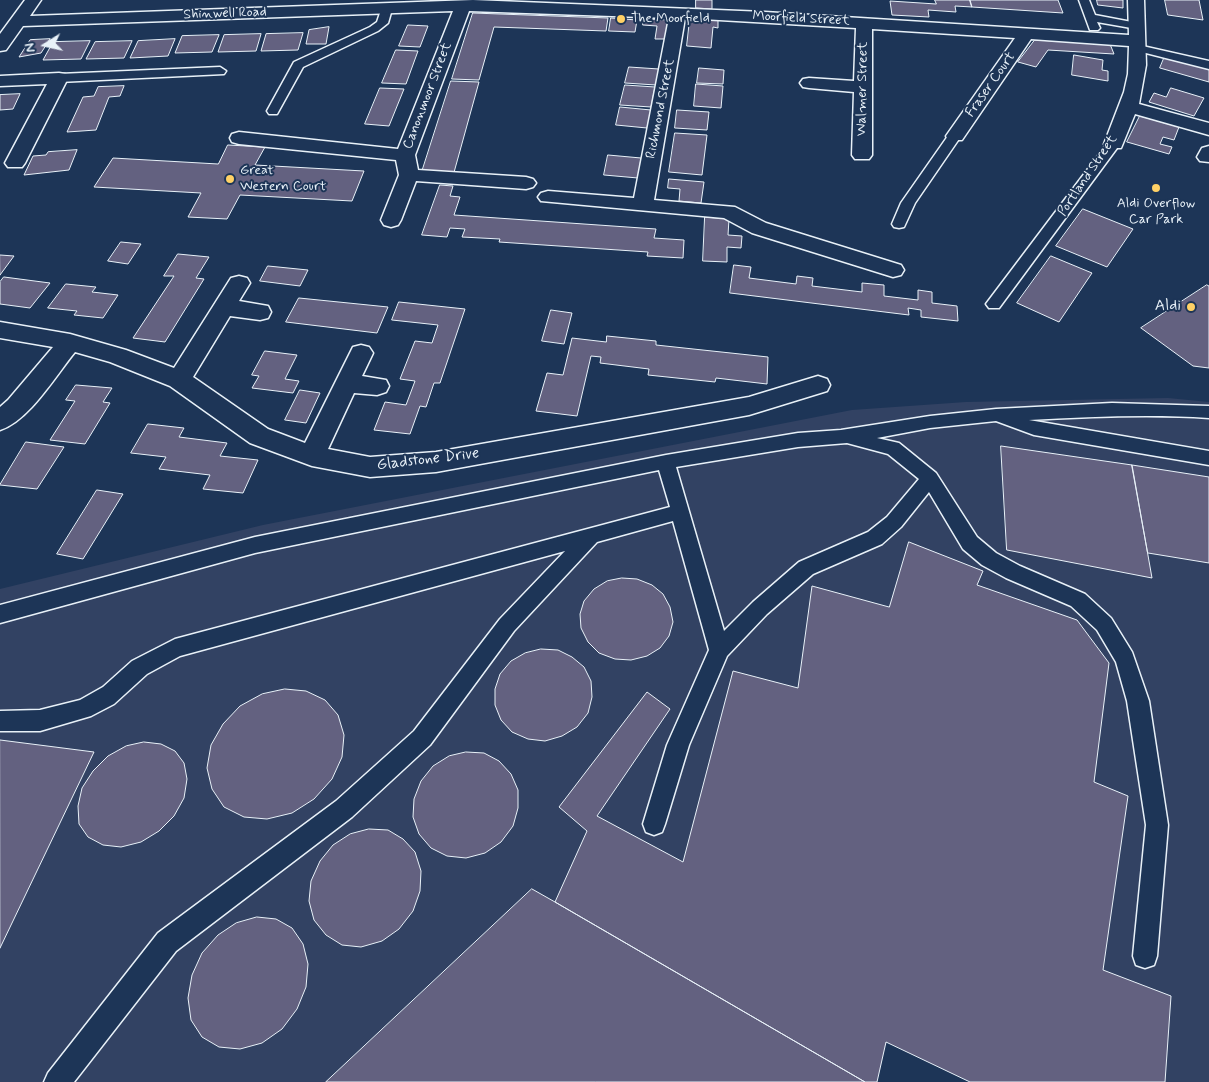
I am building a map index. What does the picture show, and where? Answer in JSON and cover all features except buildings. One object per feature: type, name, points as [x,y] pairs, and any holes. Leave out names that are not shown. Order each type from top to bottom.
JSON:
[{"type":"street","points":[[0,46],[16,21],[33,0]]},
{"type":"street","name":"Portland Street","points":[[1114,144],[1128,108],[1136,76],[1138,38],[1136,0]]},
{"type":"street","name":"Shinwell Road","points":[[16,21],[386,9],[464,3]]},
{"type":"street","name":"Moorfield Street","points":[[464,3],[1138,38]]},
{"type":"street","name":"Canonmoor Street","points":[[391,220],[409,175],[405,155],[464,3]]},
{"type":"street","name":"Richmond Street","points":[[643,204],[678,14]]},
{"type":"street","name":"Walmer Street","points":[[862,154],[864,23]]},
{"type":"street","name":"Fraser Court","points":[[955,136],[1027,33]]},
{"type":"street","points":[[0,81],[59,78]]},
{"type":"street","points":[[14,163],[59,78]]},
{"type":"street","points":[[809,83],[863,87]]},
{"type":"street","points":[[1128,108],[1209,129]]},
{"type":"street","points":[[239,138],[405,155]]},
{"type":"street","points":[[409,175],[526,183]]},
{"type":"street","points":[[548,196],[728,212],[759,228],[893,270]]},
{"type":"street","points":[[179,380],[239,283]]},
{"type":"street","points":[[224,308],[260,312]]},
{"type":"street","name":"Gladstone Drive","points":[[0,330],[70,342],[118,356],[179,380],[259,436],[312,456],[370,467],[436,462],[749,406],[818,385]]},
{"type":"street","points":[[0,421],[17,408],[70,342]]},
{"type":"street","points":[[312,456],[361,353]]},
{"type":"street","points":[[347,383],[378,386]]},
{"type":"lane","points":[[1084,1],[1092,23],[1209,65]]},
{"type":"lane","points":[[272,111],[298,65],[374,29],[382,23],[386,9]]},
{"type":"lane","points":[[59,78],[220,71]]},
{"type":"lane","points":[[898,224],[908,203],[955,136]]},
{"type":"lane","name":"Portland Street","points":[[994,304],[1114,144]]},
{"type":"lane","points":[[0,614],[255,545],[666,462],[798,440],[841,437],[930,422],[996,415],[1112,408],[1209,412]]},
{"type":"lane","points":[[996,415],[1034,428],[1209,458]]},
{"type":"lane","points":[[841,437],[893,448],[930,478],[970,543],[989,558],[1005,567],[1078,600],[1104,624],[1125,658],[1138,701],[1157,825],[1145,956]]},
{"type":"lane","points":[[666,462],[720,650]]},
{"type":"lane","points":[[654,824],[678,745],[720,650],[760,608],[806,568],[875,538],[894,522],[930,478]]},
{"type":"lane","points":[[0,721],[12,723],[40,720],[80,710],[106,698],[136,670],[174,648],[680,512]]},
{"type":"lane","points":[[57,1082],[167,942],[247,880],[344,809],[422,738],[507,626],[591,536]]},
{"type":"shaded area","points":[[1168,398],[1209,402],[1209,1082],[970,1082],[887,1042],[877,1082],[0,1082],[0,589],[263,525],[852,410],[966,402]]},
{"type":"place","name":"The Moorfield","points":[[621,19]]},
{"type":"place","name":"Great Western Court","points":[[230,179]]},
{"type":"place","name":"Aldi Overflow Car Park","points":[[1156,188]]},
{"type":"place","name":"Aldi","points":[[1191,307]]}]
